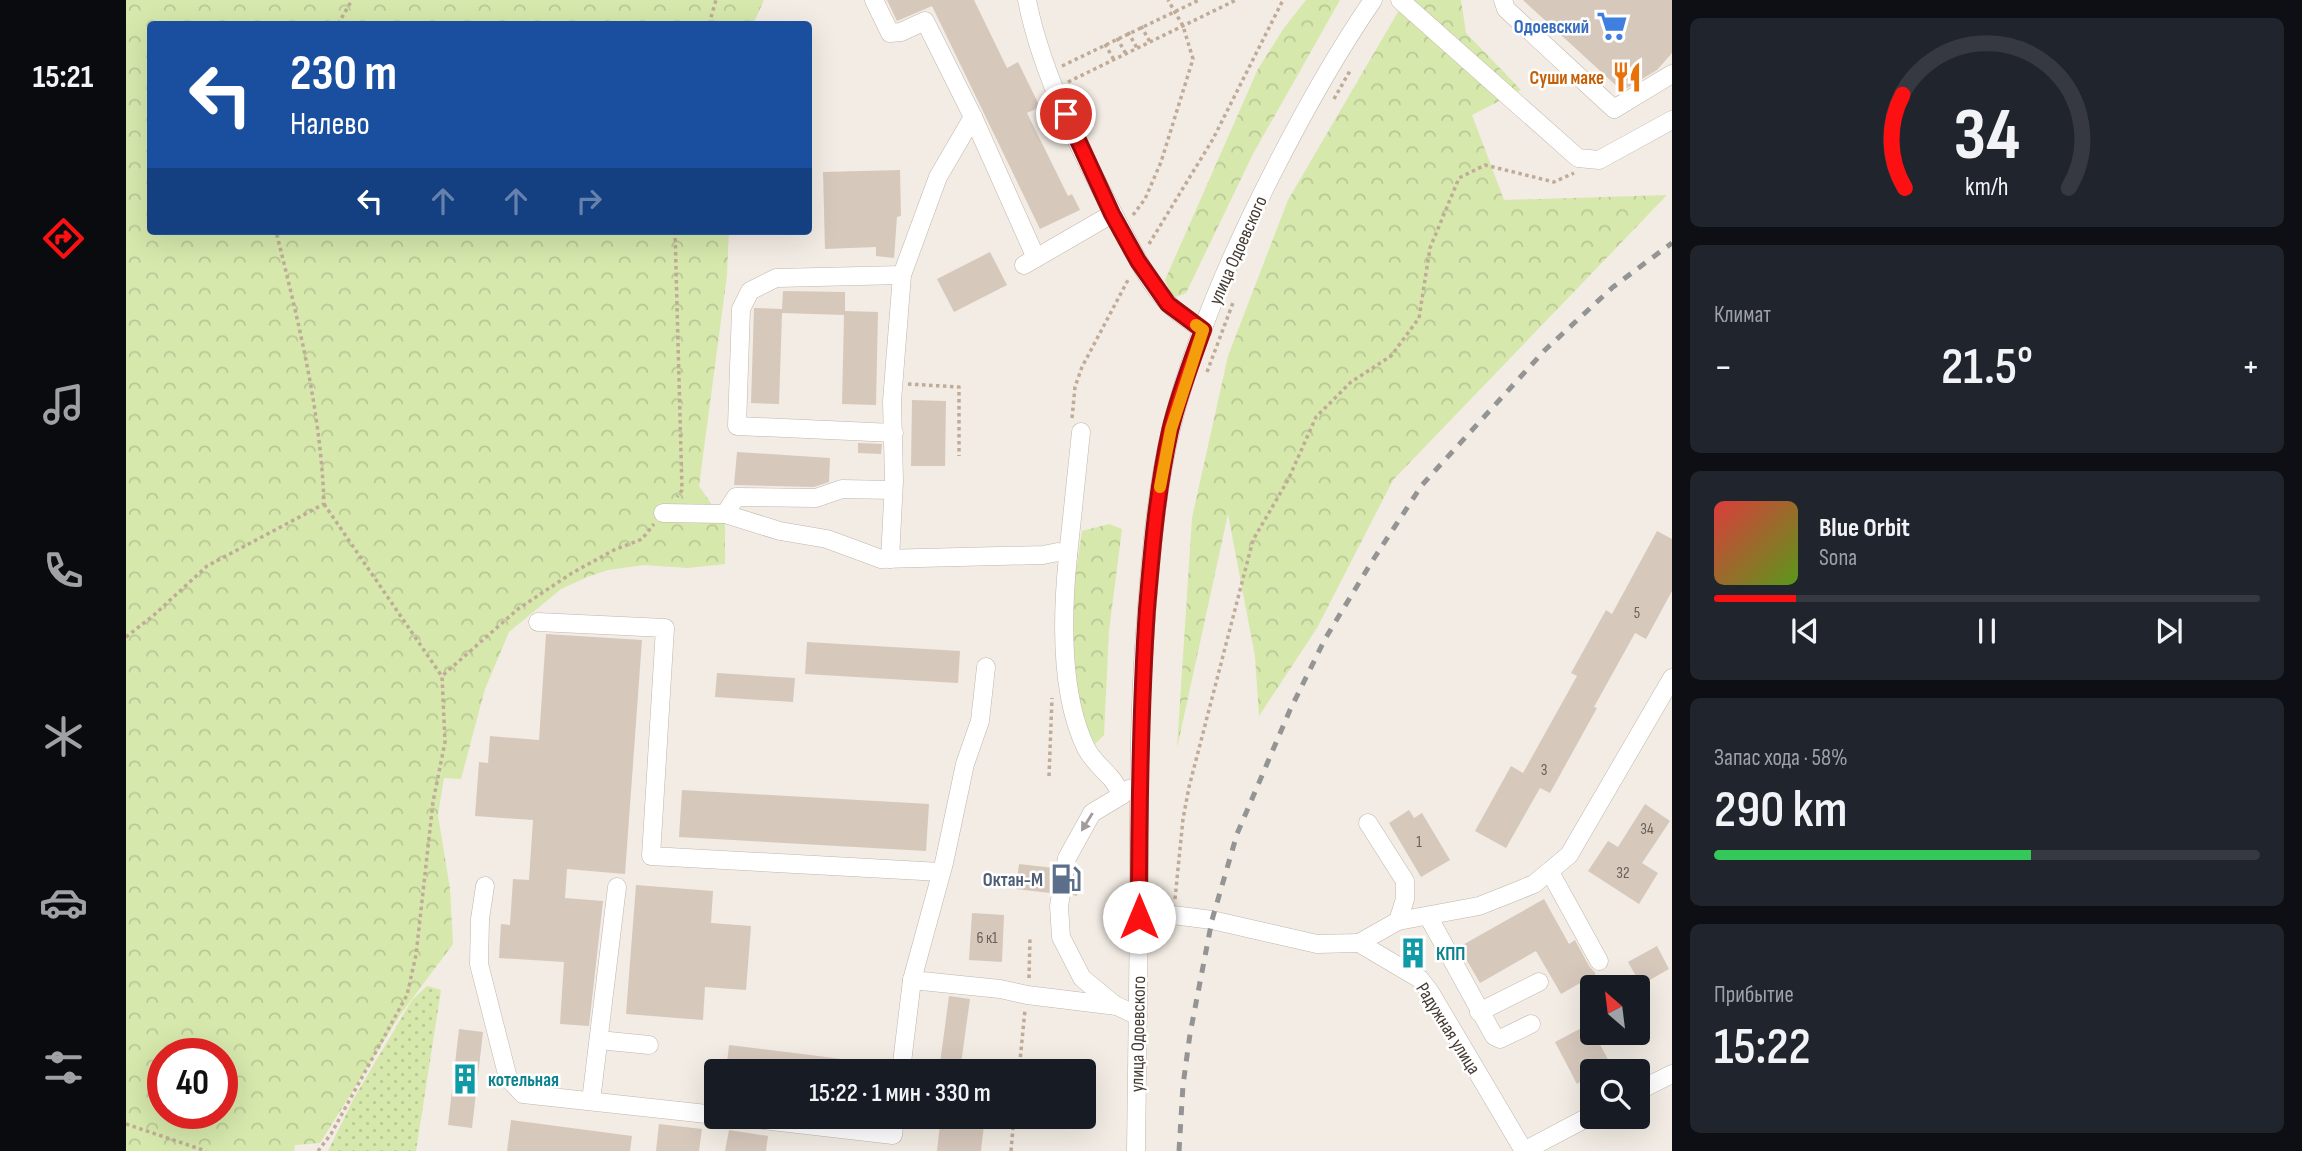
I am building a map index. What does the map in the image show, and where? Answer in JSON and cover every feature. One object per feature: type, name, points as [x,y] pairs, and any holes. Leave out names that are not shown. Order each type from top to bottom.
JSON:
[{"type":"street","points":[[874,0],[890,33],[901,32],[925,21],[973,117],[1030,261],[1112,214]]},
{"type":"street","points":[[1027,0],[1031,21],[1051,81],[1112,214],[1138,261],[1168,304],[1203,330]]},
{"type":"street","name":"улица Одоевского","points":[[1136,1151],[1141,688],[1160,485],[1171,429],[1215,295],[1241,236],[1282,153],[1348,36],[1373,0]]},
{"type":"street","points":[[1400,0],[1578,158],[1599,160],[1672,121]]},
{"type":"street","points":[[1503,0],[1506,9],[1614,109],[1672,74]]},
{"type":"street","points":[[890,559],[894,383],[902,275],[939,177],[973,117]]},
{"type":"street","points":[[894,433],[737,426],[741,309],[750,291],[776,278],[902,275]]},
{"type":"street","points":[[1076,430],[1064,594],[1067,675],[1072,715],[1095,763],[1111,778],[1122,795]]},
{"type":"street","points":[[725,514],[736,497],[816,498],[842,489],[893,490]]},
{"type":"street","points":[[663,513],[725,514],[780,531],[827,540],[881,559],[1043,555],[1058,552],[1068,556]]},
{"type":"street","points":[[538,622],[666,628],[651,856],[942,872]]},
{"type":"street","points":[[902,1059],[912,980],[942,872],[965,764],[980,721],[986,667]]},
{"type":"street","points":[[1139,917],[1173,915],[1212,920],[1317,944],[1359,943],[1398,921],[1479,905],[1534,884],[1569,855],[1672,678]]},
{"type":"street","points":[[1138,1016],[1117,1006],[1082,978],[1061,937],[1059,906],[1067,858],[1091,813],[1122,795],[1139,779]]},
{"type":"street","points":[[1368,823],[1405,881],[1405,899],[1398,921]]},
{"type":"street","points":[[1550,872],[1599,961]]},
{"type":"street","points":[[485,886],[480,919],[480,964],[508,1078],[523,1094],[704,1114]]},
{"type":"street","points":[[591,1101],[617,887]]},
{"type":"street","points":[[1428,916],[1494,1036],[1500,1039],[1531,1024]]},
{"type":"street","name":"Радужная улица","points":[[1359,943],[1420,979],[1524,1151]]},
{"type":"street","points":[[912,980],[1000,989],[1117,1006]]},
{"type":"street","points":[[1479,1012],[1539,982]]},
{"type":"street","points":[[598,1040],[649,1045]]},
{"type":"street","points":[[1650,1085],[1672,1074]]},
{"type":"street","points":[[1524,1151],[1580,1121]]},
{"type":"street","points":[[841,1129],[893,1135],[894,1129]]},
{"type":"path","points":[[340,21],[352,0]]},
{"type":"path","points":[[710,21],[716,0]]},
{"type":"path","points":[[1122,230],[1145,199],[1161,162],[1192,59],[1183,26],[1168,0]]},
{"type":"path","points":[[1051,81],[1105,44],[1199,0]]},
{"type":"path","points":[[1219,0],[1222,7]]},
{"type":"path","points":[[1051,81],[1114,60],[1236,0]]},
{"type":"path","points":[[1076,430],[1075,387],[1082,367],[1138,261],[1213,139],[1283,0]]},
{"type":"path","points":[[1141,26],[1150,42]]},
{"type":"path","points":[[1128,33],[1137,48]]},
{"type":"path","points":[[1117,38],[1126,54]]},
{"type":"path","points":[[1105,44],[1114,60]]},
{"type":"path","points":[[1329,108],[1356,61]]},
{"type":"path","points":[[1173,915],[1189,787],[1253,540],[1289,480],[1316,417],[1351,382],[1391,356],[1419,318],[1430,248],[1459,178],[1485,165],[1554,183],[1599,160]]},
{"type":"path","points":[[277,235],[302,335],[323,462],[324,504],[442,676]]},
{"type":"path","points":[[1206,374],[1235,299]]},
{"type":"path","points":[[894,383],[959,387],[959,456]]},
{"type":"path","points":[[126,637],[208,566],[324,504]]},
{"type":"path","points":[[1049,776],[1052,697]]},
{"type":"path","points":[[318,1151],[331,1134],[407,995]]},
{"type":"path","points":[[126,1124],[206,1151]]},
{"type":"path","points":[[1011,1151],[1013,1129]]},
{"type":"green space","points":[[126,0],[764,0],[754,21],[147,21],[147,235],[729,235],[727,275],[699,486],[725,524],[725,564],[687,568],[644,565],[608,570],[561,589],[509,632],[485,689],[461,779],[444,778],[438,815],[450,889],[453,944],[400,1015],[320,1143],[295,1145],[294,1151],[126,1151]]},
{"type":"green space","points":[[1306,0],[1340,0],[1253,154],[1186,293],[1176,297],[1170,293],[1165,280],[1258,69]]},
{"type":"green space","points":[[1405,0],[1461,0],[1466,33],[1521,90],[1472,115],[1504,200],[1667,195],[1393,480],[1317,628],[1259,716],[1255,656],[1228,514],[1177,748],[1192,518],[1228,356],[1288,200]]},
{"type":"green space","points":[[1109,524],[1122,529],[1109,631],[1104,735],[1095,744],[1077,709],[1059,685],[1082,531]]},
{"type":"green space","points":[[427,986],[441,990],[416,1151],[328,1151],[354,1098],[412,1000]]},
{"type":"building","points":[[887,0],[974,0],[1007,68],[1018,62],[1040,107],[1027,113],[1068,196],[1072,194],[1080,210],[1040,229],[932,6],[897,21]]},
{"type":"building","name":"Одоевский","points":[[1523,0],[1672,0],[1672,53],[1657,70],[1622,91]]},
{"type":"building","points":[[900,170],[901,216],[897,217],[894,258],[876,256],[876,247],[825,249],[823,172]]},
{"type":"building","points":[[990,252],[1007,285],[954,312],[937,279]]},
{"type":"building","points":[[783,291],[845,292],[845,311],[878,312],[876,405],[842,404],[844,315],[782,313],[779,404],[751,403],[754,308],[782,309]]},
{"type":"building","points":[[912,400],[946,401],[945,466],[911,466]]},
{"type":"building","points":[[858,443],[882,444],[881,454],[858,453]]},
{"type":"building","points":[[737,452],[830,458],[829,482],[814,487],[734,485]]},
{"type":"building","points":[[1657,531],[1672,539],[1672,591],[1646,639],[1635,633],[1550,793],[1540,788],[1506,848],[1475,831],[1511,766],[1523,773],[1577,676],[1571,673],[1606,610],[1612,614]]},
{"type":"building","points":[[546,634],[642,640],[625,874],[567,869],[565,898],[603,901],[589,1026],[560,1024],[564,962],[499,958],[501,924],[510,925],[513,879],[529,880],[533,820],[475,816],[479,762],[488,763],[490,736],[539,740]]},
{"type":"building","points":[[807,642],[960,651],[958,683],[805,674]]},
{"type":"building","points":[[717,673],[795,678],[793,702],[715,697]]},
{"type":"building","points":[[682,790],[929,804],[926,851],[679,837]]},
{"type":"building","points":[[1645,804],[1670,821],[1642,863],[1658,873],[1639,904],[1588,871],[1608,841],[1618,847]]},
{"type":"building","points":[[1409,810],[1414,818],[1422,813],[1450,860],[1421,877],[1389,823]]},
{"type":"building","points":[[1019,864],[1054,868],[1050,893],[1016,889]]},
{"type":"building","points":[[1076,870],[1080,871],[1077,896],[1072,895]]},
{"type":"building","points":[[636,885],[713,891],[711,923],[751,926],[746,990],[705,987],[703,1020],[626,1014]]},
{"type":"building","points":[[1544,899],[1569,944],[1575,940],[1596,974],[1580,975],[1580,983],[1561,994],[1536,951],[1480,983],[1459,947]]},
{"type":"building","points":[[972,913],[1004,915],[1002,962],[969,960]]},
{"type":"building","name":"КПП","points":[[1409,943],[1424,950],[1416,964],[1402,955]]},
{"type":"building","points":[[1657,946],[1669,969],[1650,980],[1650,975],[1635,975],[1628,962]]},
{"type":"building","points":[[949,996],[970,999],[962,1059],[941,1059]]},
{"type":"building","name":"котельная","points":[[459,1029],[483,1032],[472,1128],[448,1125]]},
{"type":"building","points":[[1580,1029],[1580,1045],[1600,1045],[1608,1059],[1580,1059],[1580,1082],[1577,1084],[1555,1042]]},
{"type":"building","points":[[729,1045],[842,1059],[727,1059]]},
{"type":"building","points":[[511,1120],[632,1136],[630,1151],[507,1151]]},
{"type":"building","points":[[659,1124],[702,1129],[699,1151],[656,1151]]},
{"type":"building","points":[[940,1129],[984,1129],[981,1151],[937,1151]]},
{"type":"building","points":[[729,1130],[768,1136],[766,1151],[725,1151]]},
{"type":"railway","points":[[1179,1151],[1183,1085],[1190,1034],[1212,920],[1237,834],[1290,710],[1325,639],[1422,485],[1545,350],[1613,287],[1672,243]]},
{"type":"slow traffic","points":[[1160,487],[1171,429],[1203,330],[1196,325]]},
{"type":"place","name":"Одоевский","points":[[1612,26]]},
{"type":"place","name":"Суши маке","points":[[1627,77]]},
{"type":"place","name":"Октан-М","points":[[1066,879]]},
{"type":"place","name":"КПП","points":[[1413,953]]},
{"type":"place","name":"котельная","points":[[465,1079]]},
{"type":"route","points":[[1066,114],[1112,214],[1138,261],[1168,304],[1203,330],[1171,429],[1160,485],[1151,557],[1141,688],[1139,917]]}]
